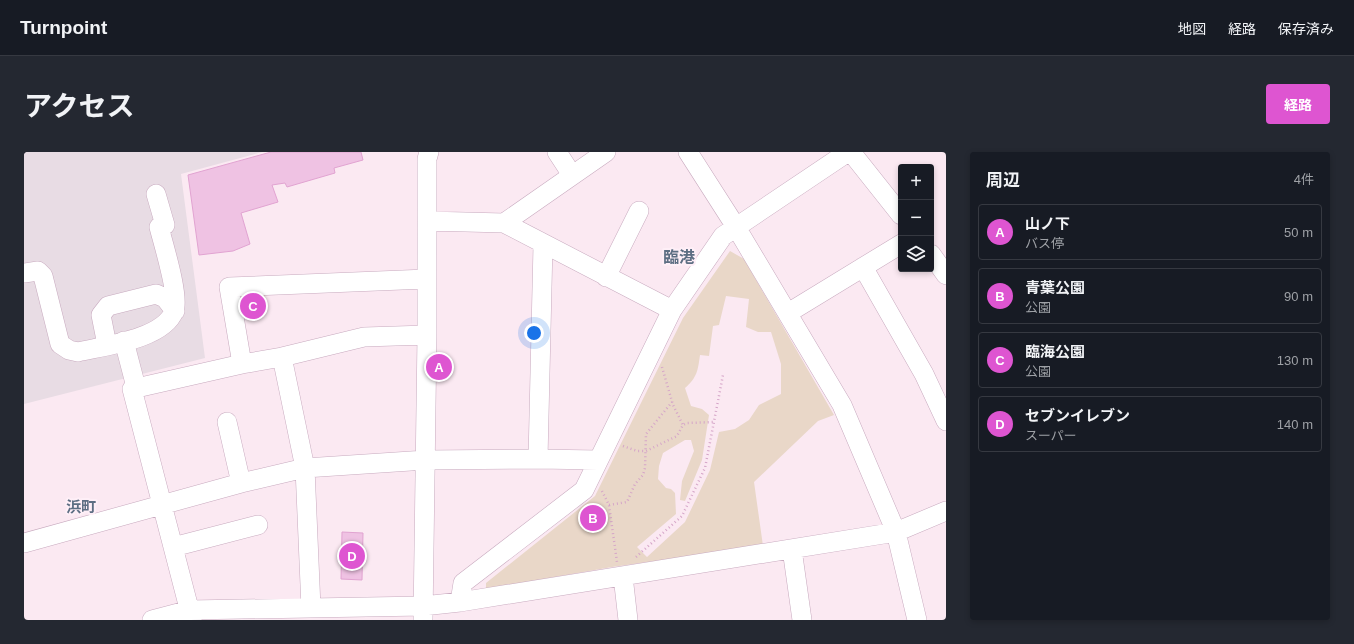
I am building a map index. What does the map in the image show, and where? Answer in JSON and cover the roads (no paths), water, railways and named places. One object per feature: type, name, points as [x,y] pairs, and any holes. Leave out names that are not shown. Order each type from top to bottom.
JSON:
[{"type":"street","points":[[423,613],[428,335],[427,159],[429,152]]},
{"type":"street","points":[[557,152],[572,175]]},
{"type":"street","points":[[504,223],[606,152]]},
{"type":"street","points":[[688,152],[736,227],[842,406],[896,532],[917,620]]},
{"type":"street","points":[[460,602],[463,583],[584,490],[672,310],[723,236],[849,152],[898,211]]},
{"type":"street","points":[[24,273],[38,271],[43,276],[60,344],[64,348],[78,352],[149,334],[166,324],[175,311],[172,283],[158,227],[165,225],[156,194]]},
{"type":"street","points":[[606,277],[639,211]]},
{"type":"street","points":[[427,221],[504,223],[543,245],[672,310]]},
{"type":"street","points":[[538,459],[543,245]]},
{"type":"street","points":[[788,313],[898,246]]},
{"type":"street","points":[[934,258],[946,275]]},
{"type":"street","points":[[863,267],[930,384],[946,421]]},
{"type":"street","points":[[242,364],[229,287],[427,279]]},
{"type":"street","points":[[136,388],[101,315],[108,306],[156,294],[165,298],[175,311]]},
{"type":"street","points":[[191,615],[132,389],[242,364],[282,357],[364,337],[428,335]]},
{"type":"street","points":[[282,357],[305,468],[311,608]]},
{"type":"street","points":[[227,422],[241,483]]},
{"type":"street","points":[[24,543],[241,483],[305,468],[426,460],[538,459],[595,465]]},
{"type":"street","points":[[152,620],[191,615],[311,608],[347,614],[423,613],[460,602],[620,572],[792,549],[896,532],[946,511]]},
{"type":"street","points":[[173,547],[258,525]]},
{"type":"street","points":[[792,549],[802,620]]},
{"type":"street","points":[[620,572],[628,620]]},
{"type":"place","name":"臨海公園","points":[[253,306]]},
{"type":"place","name":"山ノ下","points":[[439,367]]},
{"type":"place","name":"青葉公園","points":[[593,518]]},
{"type":"place","name":"セブンイレブン","points":[[352,556]]},
{"type":"district","name":"臨港","points":[[679,257]]},
{"type":"district","name":"浜町","points":[[81,507]]}]
